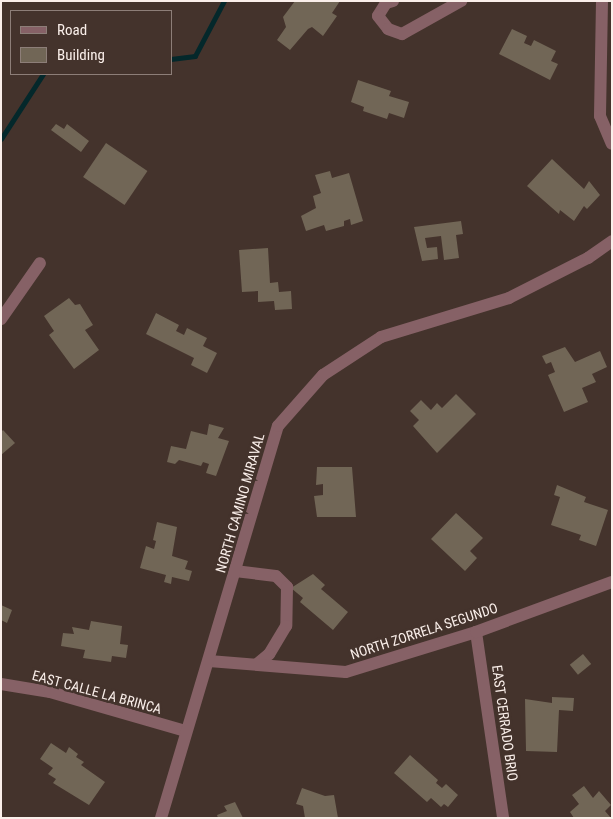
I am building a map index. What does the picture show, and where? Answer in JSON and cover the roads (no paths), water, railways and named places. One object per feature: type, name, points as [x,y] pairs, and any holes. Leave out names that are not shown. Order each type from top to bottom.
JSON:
[{"type":"street","points":[[393,1],[386,3],[378,16],[388,29],[402,34],[461,1]]},
{"type":"street","points":[[602,1],[600,116],[612,144]]},
{"type":"street","name":"NORTH CAMINO MIRAVAL","points":[[162,818],[185,731],[209,661],[278,426],[323,375],[381,337],[509,298],[588,258],[612,240]]},
{"type":"street","points":[[1,319],[40,263]]},
{"type":"street","points":[[235,571],[276,576],[287,587],[286,626],[269,654],[257,664]]},
{"type":"street","name":"NORTH ZORRELA SEGUNDO","points":[[209,661],[346,672],[476,632],[612,582]]},
{"type":"street","name":"EAST CERRADO BRIO","points":[[476,632],[503,818]]},
{"type":"street","name":"EAST CALLE LA BRINCA","points":[[1,684],[50,692],[185,731]]},
{"type":"waterway","points":[[172,59],[195,56],[224,1]]},
{"type":"waterway","points":[[1,139],[42,75]]}]
